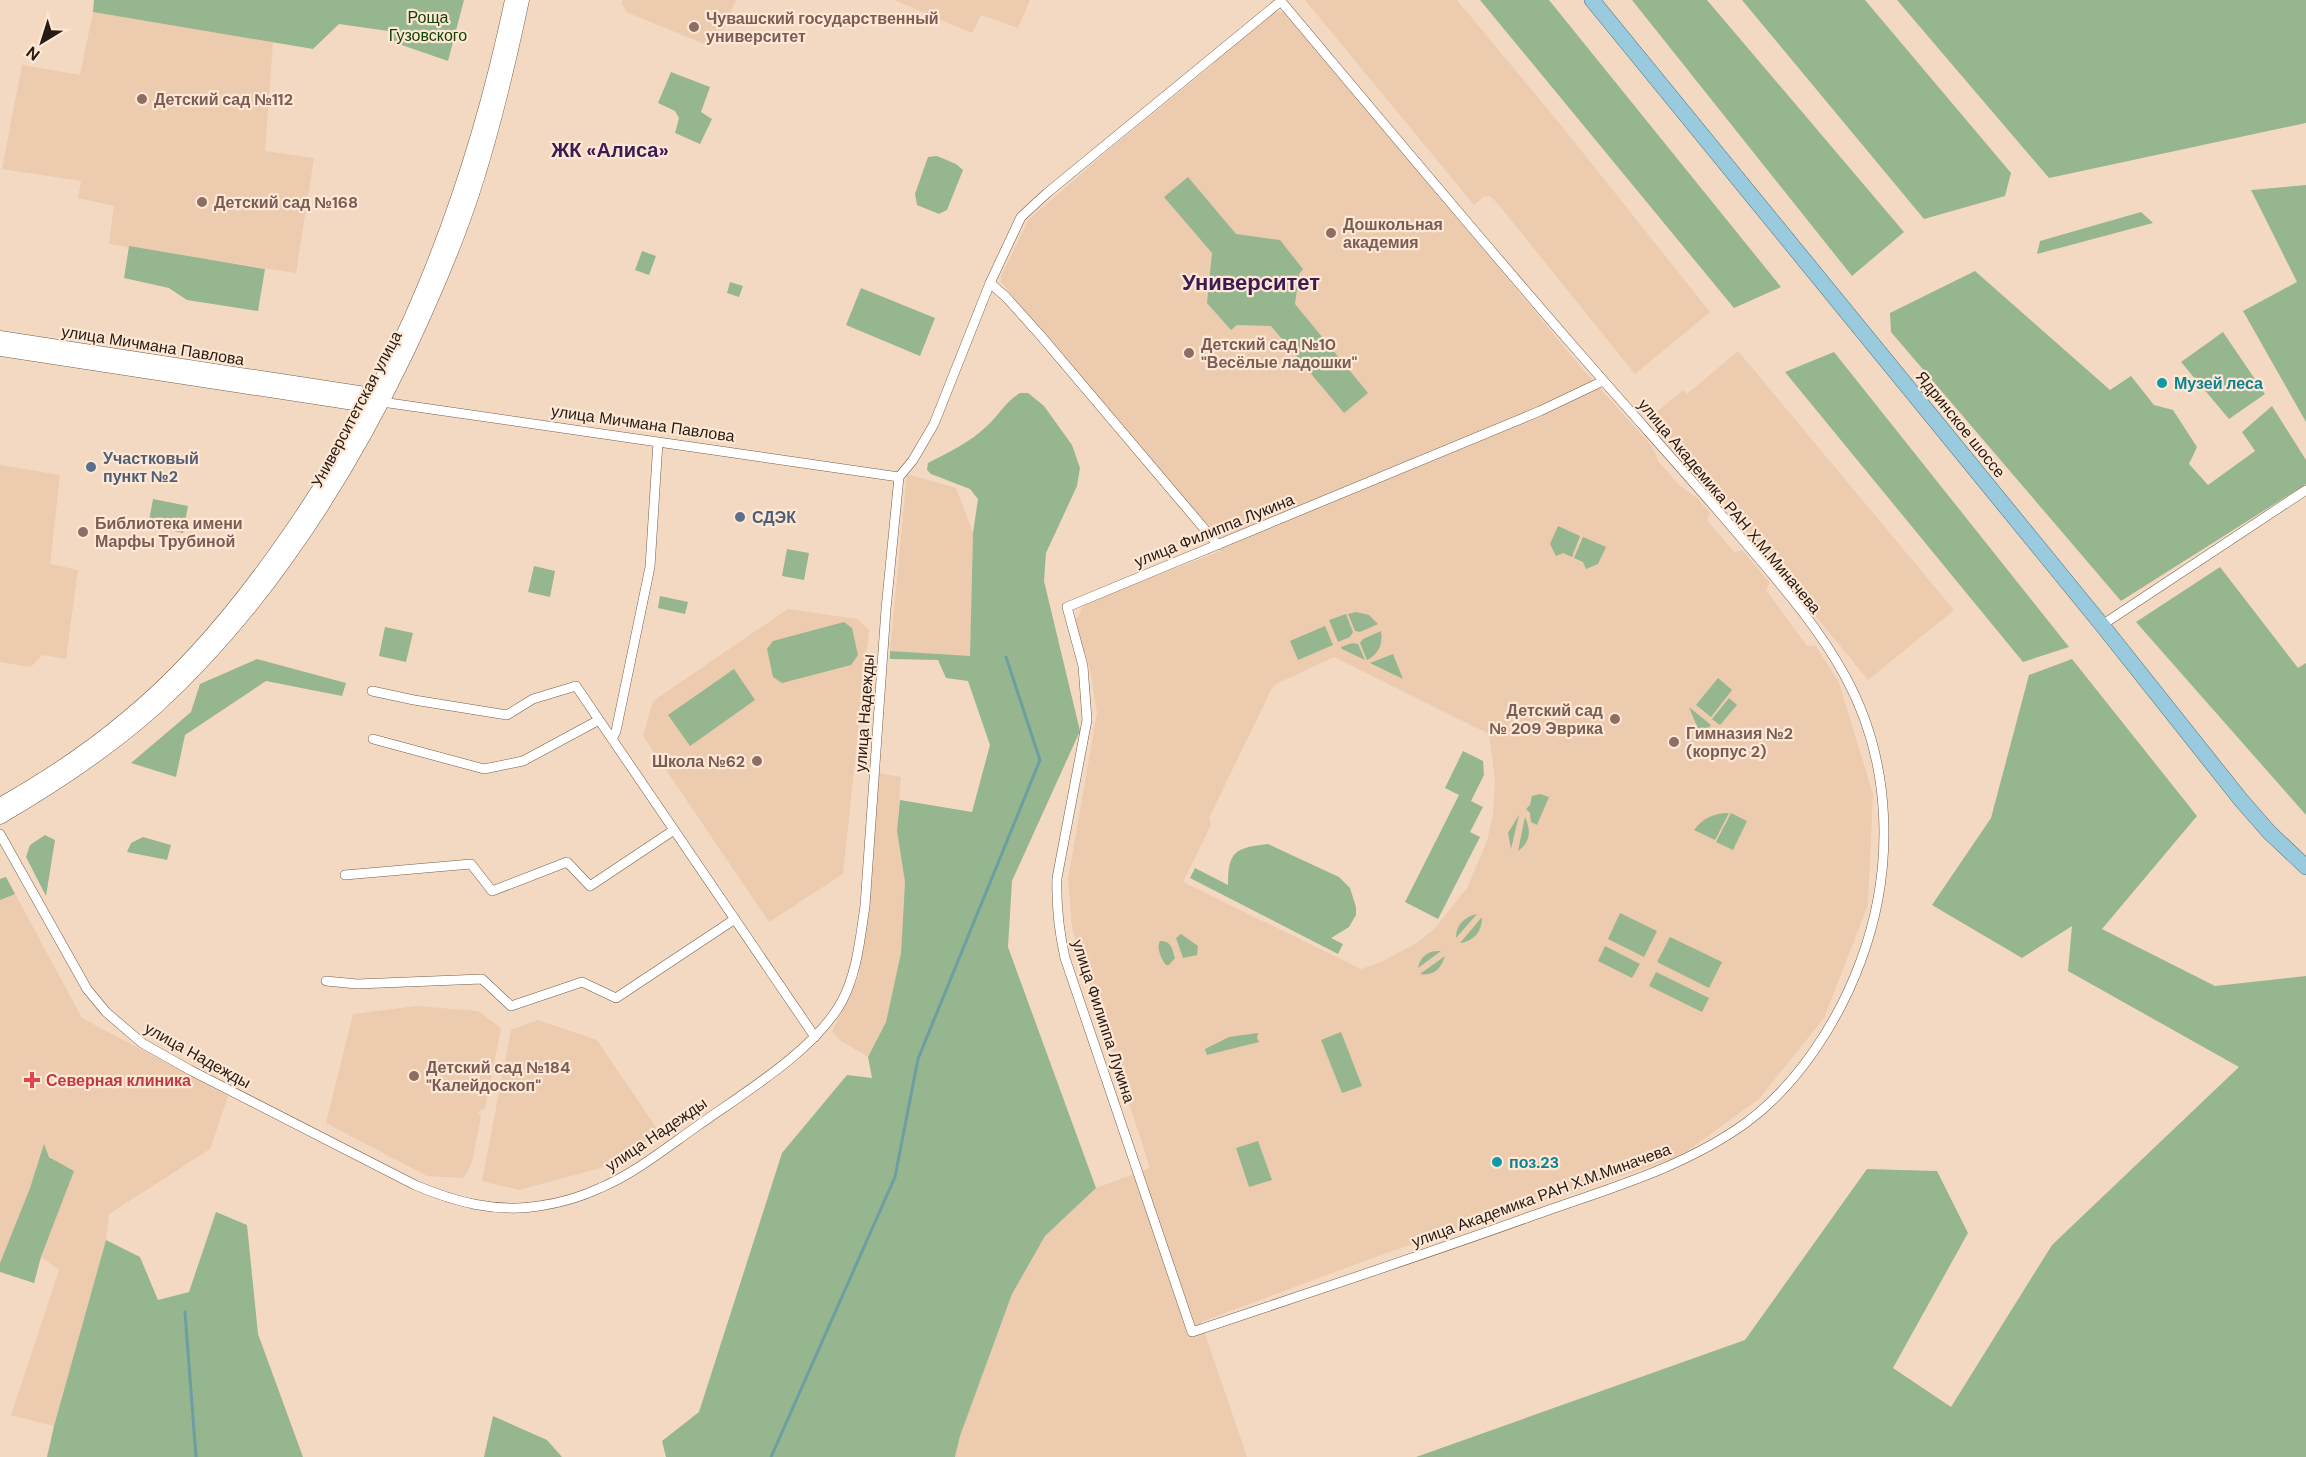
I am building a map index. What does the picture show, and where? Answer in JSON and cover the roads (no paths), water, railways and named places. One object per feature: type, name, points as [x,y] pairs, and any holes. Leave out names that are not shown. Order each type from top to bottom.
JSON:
[{"type":"main road","name":"Университетская улица","points":[[512,0],[513,21]]},
{"type":"main road","name":"Университетская улица","points":[[0,817],[81,766],[118,739],[156,706],[242,606],[272,577],[323,505],[374,401],[438,285],[501,75],[513,21],[522,0]]},
{"type":"main road","name":"Ядринское шоссе","points":[[1592,0],[2102,625],[2241,800],[2269,832],[2306,867]]},
{"type":"main road","name":"улица Мичмана Павлова","points":[[0,338],[45,351]]},
{"type":"main road","name":"улица Мичмана Павлова","points":[[0,349],[45,351],[374,401]]},
{"type":"main road","name":"Университетская улица","points":[[0,806],[72,760],[121,724],[216,637]]},
{"type":"street","points":[[899,477],[913,460],[934,424],[990,283],[1021,217],[1280,0],[1503,266],[1603,381]]},
{"type":"street","points":[[990,283],[1006,297],[1041,336],[1218,545]]},
{"type":"street","name":"улица Филиппа Лукина","points":[[1192,1332],[1065,958],[1059,931],[1057,878],[1087,720],[1083,666],[1067,607],[1518,420],[1603,381]]},
{"type":"street","name":"улица Академика РАН Х.М.Миначева","points":[[1192,1332],[1389,1267],[1658,1171],[1701,1149],[1749,1121],[1788,1083],[1820,1041],[1856,976],[1874,921],[1881,881],[1885,823],[1883,791],[1865,721],[1846,677],[1804,613],[1680,466],[1603,381]]},
{"type":"street","name":"улица Мичмана Павлова","points":[[374,401],[899,477]]},
{"type":"street","points":[[612,739],[616,731],[650,567],[658,442]]},
{"type":"street","name":"улица Надежды","points":[[0,834],[87,989],[106,1012],[142,1043],[189,1070],[444,1198],[469,1205],[505,1208],[538,1207],[602,1188],[642,1165],[745,1093],[815,1037],[841,1003],[850,982],[862,928],[886,609],[899,477]]},
{"type":"street","points":[[2102,625],[2306,490]]},
{"type":"street","points":[[372,691],[507,715],[533,699],[576,686],[815,1037]]},
{"type":"street","points":[[373,739],[484,769],[523,761],[599,720]]},
{"type":"street","points":[[345,875],[471,864],[492,891],[567,862],[590,886],[674,830]]},
{"type":"street","points":[[326,981],[357,984],[482,979],[511,1006],[582,982],[616,998],[735,919]]},
{"type":"waterway","points":[[771,1457],[895,1177],[918,1059],[1040,760],[1006,657]]},
{"type":"waterway","points":[[185,1312],[196,1457]]},
{"type":"place","name":"Чувашский государственный университет","points":[[694,27]]},
{"type":"place","name":"Детский сад №112","points":[[142,99]]},
{"type":"place","name":"Детский сад №168","points":[[202,202]]},
{"type":"place","name":"Дошкольная академия","points":[[1331,233]]},
{"type":"place","name":"Детский сад №10 \"Весёлые ладошки\"","points":[[1189,353]]},
{"type":"place","name":"Музей леса","points":[[2162,383]]},
{"type":"place","name":"Участковый пункт №2","points":[[91,467]]},
{"type":"place","name":"СДЭК","points":[[740,517]]},
{"type":"place","name":"Библиотека имени Марфы Трубиной","points":[[83,532]]},
{"type":"place","name":"Детский сад № 209 Эврика","points":[[1615,719]]},
{"type":"place","name":"Гимназия №2 (корпус 2)","points":[[1674,742]]},
{"type":"place","name":"Школа №62","points":[[757,761]]},
{"type":"place","name":"Детский сад №184 \"Калейдоскоп\"","points":[[414,1076]]},
{"type":"place","name":"Северная клиника","points":[[32,1080]]},
{"type":"place","name":"поз.23","points":[[1497,1162]]},
{"type":"district","name":"ЖК «Алиса»","points":[[610,150]]},
{"type":"district","name":"Университет","points":[[1251,282]]},
{"type":"park label","name":"Роща Гузовского","points":[[428,26]]}]
